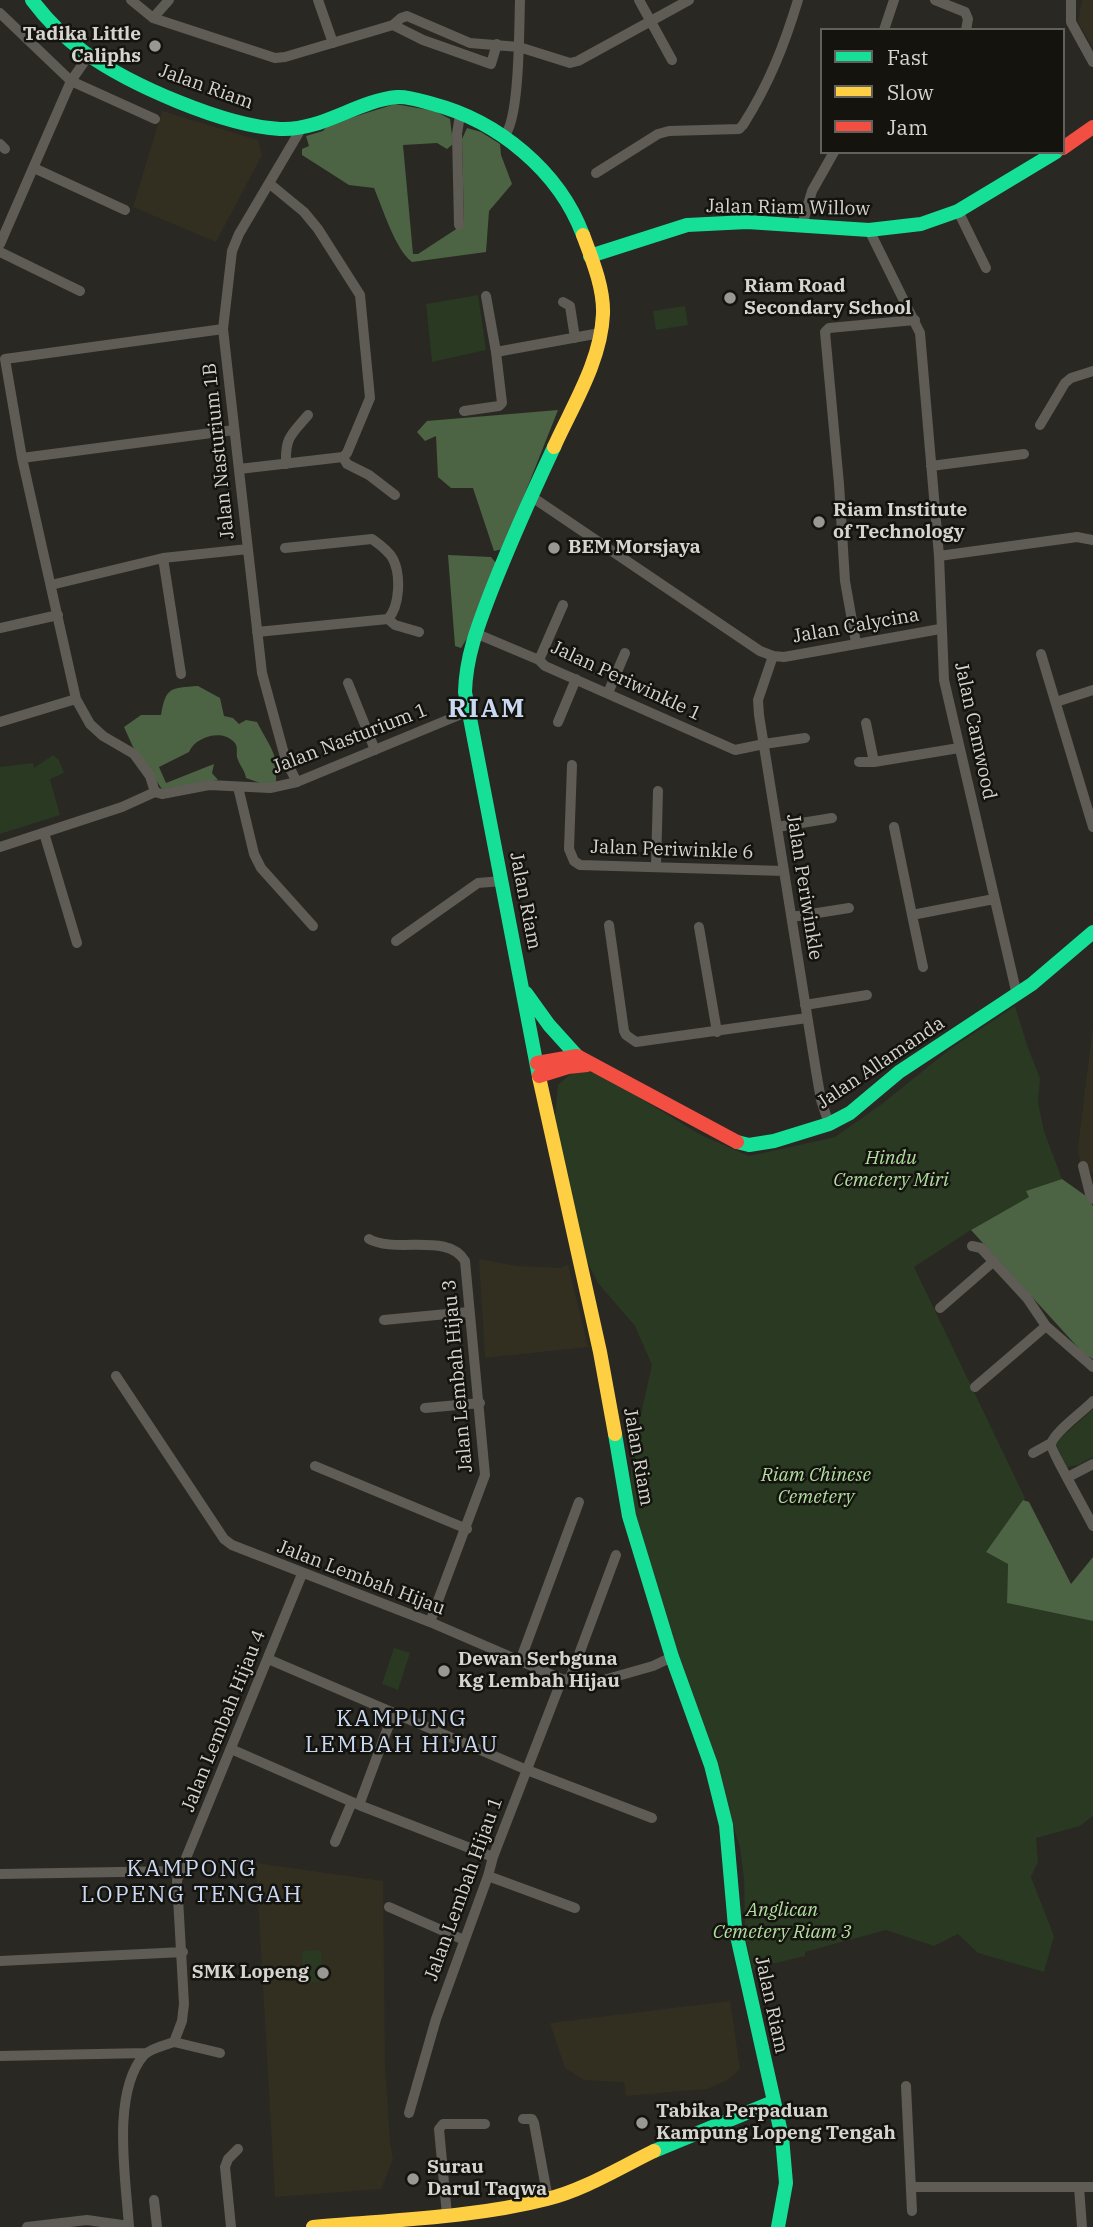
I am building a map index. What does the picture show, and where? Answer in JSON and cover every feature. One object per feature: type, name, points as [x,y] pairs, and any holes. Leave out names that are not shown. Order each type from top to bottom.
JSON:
[{"type":"main road","name":"Jalan Riam","points":[[32,0],[63,34],[89,55],[134,81],[218,115],[270,128],[301,129],[398,97],[414,98],[460,115],[504,136],[562,192],[575,214],[590,256],[604,311],[588,376],[532,496],[475,633],[465,671],[469,711],[545,1107],[600,1352],[629,1516],[672,1657],[721,1799],[726,1825],[735,1927],[780,2129],[786,2183],[778,2227]]},
{"type":"main road","points":[[1065,147],[1093,127]]},
{"type":"main road","name":"Jalan Riam Willow","points":[[590,256],[687,225],[747,222],[869,230],[921,224],[958,211],[1053,154]]},
{"type":"main road","name":"Jalan Allamanda","points":[[573,1061],[596,1065],[731,1142],[749,1145],[774,1141],[829,1124],[850,1113],[936,1046],[1017,995],[1093,932]]},
{"type":"main road","points":[[522,986],[573,1061]]},
{"type":"main road","points":[[538,1069],[573,1061]]},
{"type":"main road","points":[[545,1107],[554,1082],[573,1061]]},
{"type":"main road","points":[[744,2113],[762,2097],[769,2084]]},
{"type":"main road","points":[[313,2227],[499,2210],[548,2199],[572,2191],[675,2140],[774,2102]]},
{"type":"main road","points":[[744,2113],[764,2118],[780,2129]]},
{"type":"street","points":[[131,0],[153,18],[275,58],[391,26],[407,16],[470,43],[519,47],[570,63],[689,0]]},
{"type":"street","points":[[153,18],[169,0]]},
{"type":"street","points":[[318,0],[333,43]]},
{"type":"street","points":[[504,136],[509,131],[514,107],[520,0]]},
{"type":"street","points":[[639,0],[672,60]]},
{"type":"street","points":[[596,173],[658,134],[683,130],[733,130],[743,125],[771,79],[798,0]]},
{"type":"street","points":[[881,0],[893,2],[885,28]]},
{"type":"street","points":[[935,0],[965,12],[968,19],[966,28]]},
{"type":"street","points":[[1071,0],[1072,22],[1093,62]]},
{"type":"street","points":[[0,13],[71,81],[155,119]]},
{"type":"street","points":[[391,26],[491,64],[497,44]]},
{"type":"street","points":[[0,244],[71,81],[89,55]]},
{"type":"street","points":[[459,225],[457,134],[460,115]]},
{"type":"street","name":"Jalan Nasturium 1B","points":[[297,782],[286,761],[265,685],[223,329],[232,251],[239,234],[301,129]]},
{"type":"street","points":[[802,225],[812,191],[833,154]]},
{"type":"street","points":[[34,168],[125,210]]},
{"type":"street","points":[[239,469],[343,457],[370,398],[360,295],[318,229],[303,212],[270,184]]},
{"type":"street","points":[[958,211],[986,268]]},
{"type":"street","name":"Jalan Camwood","points":[[869,230],[920,333],[939,556],[944,680],[1017,995]]},
{"type":"street","points":[[0,252],[80,291]]},
{"type":"street","points":[[464,411],[499,406],[502,403],[486,296]]},
{"type":"street","points":[[563,302],[570,306],[575,338]]},
{"type":"street","points":[[856,643],[845,581],[825,332],[829,328],[915,320]]},
{"type":"street","points":[[155,792],[150,776],[134,754],[103,736],[90,724],[76,699],[2,358],[223,329]]},
{"type":"street","points":[[496,352],[600,333]]},
{"type":"street","points":[[1040,425],[1065,383],[1071,377],[1093,370]]},
{"type":"street","points":[[286,464],[288,438],[308,415]]},
{"type":"street","points":[[22,458],[234,430]]},
{"type":"street","points":[[931,466],[1024,454]]},
{"type":"street","points":[[343,457],[347,464],[369,475],[394,495]]},
{"type":"street","name":"Jalan Calycina","points":[[532,496],[760,651],[773,656],[784,657],[940,629]]},
{"type":"street","points":[[939,556],[1077,537],[1092,538]]},
{"type":"street","points":[[257,632],[388,619],[392,616],[398,595],[393,560],[372,539],[285,548]]},
{"type":"street","points":[[51,585],[163,558],[247,549]]},
{"type":"street","points":[[163,558],[181,674]]},
{"type":"street","points":[[539,660],[563,605]]},
{"type":"street","points":[[0,628],[58,615]]},
{"type":"street","points":[[388,619],[395,625],[419,632]]},
{"type":"street","name":"Jalan Periwinkle 1","points":[[475,633],[736,750],[805,738]]},
{"type":"street","points":[[608,693],[625,653]]},
{"type":"street","points":[[1041,654],[1093,828]]},
{"type":"street","name":"Jalan Periwinkle","points":[[773,656],[758,700],[807,1018],[821,1100],[829,1124]]},
{"type":"street","points":[[558,722],[576,679]]},
{"type":"street","points":[[348,683],[375,750]]},
{"type":"street","points":[[1056,702],[1093,691]]},
{"type":"street","points":[[0,722],[76,699]]},
{"type":"street","name":"Jalan Nasturium 1","points":[[0,847],[122,807],[155,792],[162,794],[209,785],[270,788],[297,782],[469,711]]},
{"type":"street","points":[[866,723],[874,762]]},
{"type":"street","points":[[859,762],[959,748]]},
{"type":"street","name":"Jalan Periwinkle 6","points":[[572,765],[569,849],[574,861],[580,865],[784,871]]},
{"type":"street","points":[[238,787],[254,854],[261,868],[313,926]]},
{"type":"street","points":[[656,866],[658,791]]},
{"type":"street","points":[[777,827],[832,818]]},
{"type":"street","points":[[894,827],[923,967]]},
{"type":"street","points":[[44,833],[77,943]]},
{"type":"street","points":[[396,941],[478,883],[502,881]]},
{"type":"street","points":[[912,915],[994,899]]},
{"type":"street","points":[[792,917],[849,908]]},
{"type":"street","points":[[609,925],[626,1035],[636,1042],[807,1018]]},
{"type":"street","points":[[699,927],[717,1032]]},
{"type":"street","points":[[806,1005],[867,995]]},
{"type":"street","points":[[1083,1166],[1091,1197]]},
{"type":"street","name":"Jalan Lembah Hijau 3","points":[[369,1239],[379,1244],[448,1247],[465,1261],[485,1475],[467,1529],[429,1622]]},
{"type":"street","points":[[972,1246],[981,1248],[1027,1298],[1046,1326],[1093,1367]]},
{"type":"street","points":[[940,1308],[994,1261]]},
{"type":"street","points":[[384,1320],[468,1312]]},
{"type":"street","points":[[975,1387],[1046,1326]]},
{"type":"street","name":"Jalan Lembah Hijau","points":[[116,1376],[224,1539],[242,1550],[429,1622],[566,1680],[586,1683],[600,1681],[653,1666],[672,1657]]},
{"type":"street","points":[[1033,1453],[1051,1443],[1056,1435],[1093,1401]]},
{"type":"street","points":[[425,1408],[480,1403]]},
{"type":"street","points":[[1051,1443],[1051,1450],[1093,1526]]},
{"type":"street","points":[[1068,1477],[1093,1464]]},
{"type":"street","points":[[315,1466],[467,1529]]},
{"type":"street","points":[[520,1661],[579,1502]]},
{"type":"street","name":"Jalan Lembah Hijau 1","points":[[409,2113],[425,2052],[493,1857],[616,1555]]},
{"type":"street","name":"Jalan Lembah Hijau 4","points":[[179,1876],[302,1574]]},
{"type":"street","points":[[268,1659],[527,1770],[652,1818]]},
{"type":"street","points":[[335,1842],[355,1803],[393,1714]]},
{"type":"street","points":[[231,1749],[355,1803],[493,1857]]},
{"type":"street","points":[[0,1874],[179,1876],[184,2004],[182,2021],[174,2042]]},
{"type":"street","points":[[488,1876],[575,1908]]},
{"type":"street","points":[[389,1907],[464,1940]]},
{"type":"street","points":[[0,1961],[183,1952]]},
{"type":"street","points":[[0,2056],[146,2053],[174,2042],[220,2053]]},
{"type":"street","points":[[27,2227],[87,2220],[129,2227],[123,2119],[126,2090],[146,2053]]},
{"type":"street","points":[[906,2086],[912,2211]]},
{"type":"street","points":[[523,2119],[532,2119],[534,2123],[548,2199]]},
{"type":"street","points":[[447,2215],[439,2129],[443,2124],[485,2124]]},
{"type":"street","points":[[231,2227],[225,2167],[228,2159],[238,2150]]},
{"type":"street","points":[[912,2187],[1093,2187]]},
{"type":"street","points":[[1079,2187],[1082,2227]]},
{"type":"street","points":[[154,2200],[157,2227]]},
{"type":"shaded area","points":[[1082,0],[1093,0],[1093,48],[1078,22]]},
{"type":"shaded area","points":[[162,111],[258,140],[262,155],[216,242],[133,207]]},
{"type":"shaded area","points":[[1093,1025],[1093,1173],[1081,1166],[1078,1148]]},
{"type":"shaded area","points":[[479,1259],[517,1266],[561,1268],[568,1264],[588,1347],[485,1358]]},
{"type":"shaded area","name":"SMK Lopeng","points":[[256,1863],[383,1881],[385,2065],[393,2159],[381,2189],[275,2197]]},
{"type":"shaded area","points":[[730,2001],[740,2069],[728,2080],[707,2089],[626,2096],[624,2082],[584,2080],[565,2068],[550,2023]]},
{"type":"green space","points":[[395,104],[435,111],[450,119],[453,144],[447,149],[437,143],[403,145],[413,254],[418,254],[464,224],[462,139],[467,128],[481,132],[500,144],[501,155],[512,184],[489,211],[486,252],[412,262],[400,248],[374,188],[349,185],[302,155],[302,149],[309,146],[306,136],[323,131],[328,125]]},
{"type":"green space","points":[[478,295],[486,350],[432,362],[426,304]]},
{"type":"green space","points":[[685,306],[688,325],[656,330],[653,311]]},
{"type":"green space","points":[[558,410],[503,549],[494,551],[473,488],[451,488],[438,477],[436,436],[425,441],[417,432],[427,421]]},
{"type":"green space","points":[[448,555],[491,557],[496,563],[471,632],[461,648],[455,646]]},
{"type":"green space","points":[[198,686],[220,698],[224,716],[233,718],[239,724],[246,720],[257,722],[274,756],[276,782],[266,785],[246,778],[237,757],[235,743],[228,737],[215,735],[202,739],[189,752],[159,767],[166,783],[214,764],[212,773],[218,780],[162,789],[133,747],[124,727],[141,715],[161,715],[165,699],[171,691],[181,687]]},
{"type":"green space","points":[[53,755],[59,760],[64,773],[50,779],[60,815],[0,834],[0,767],[33,763],[34,768]]},
{"type":"green space","name":"Riam Chinese Cemetery","points":[[1015,1006],[1040,1078],[1038,1102],[1044,1131],[1062,1179],[1027,1191],[1030,1197],[971,1230],[914,1267],[1025,1498],[986,1552],[1008,1564],[1007,1603],[1093,1621],[1093,1816],[1080,1826],[1036,1838],[1038,1862],[1031,1877],[1054,1936],[1044,1972],[978,1953],[958,1934],[934,1946],[886,1930],[805,1952],[805,1956],[753,1971],[745,1937],[744,1879],[740,1848],[700,1716],[673,1641],[636,1518],[630,1485],[632,1454],[652,1365],[635,1326],[598,1283],[580,1248],[560,1165],[555,1117],[558,1085],[569,1075],[582,1070],[602,1075],[701,1135],[749,1156],[835,1137],[883,1103],[950,1049]]},
{"type":"green space","points":[[1062,1179],[1086,1196],[1093,1206],[1093,1359],[1084,1354],[971,1230],[1029,1197],[1026,1191]]},
{"type":"green space","points":[[1093,1409],[1093,1457],[1067,1467],[1055,1443]]},
{"type":"green space","points":[[1023,1500],[1029,1502],[1071,1584],[1093,1557],[1093,1621],[1007,1603],[1008,1564],[986,1552]]},
{"type":"green space","points":[[394,1648],[410,1653],[398,1690],[382,1684]]},
{"type":"green space","points":[[321,1950],[322,1982],[303,1982],[302,1951]]},
{"type":"traffic: fast","points":[[32,0],[63,34],[103,65],[178,102],[232,120],[280,129],[295,128],[397,97],[415,99],[457,112],[503,136],[542,170],[559,190],[583,235]]},
{"type":"traffic: fast","points":[[590,256],[687,225],[747,222],[869,230],[921,224],[958,211],[1053,154]]},
{"type":"traffic: fast","points":[[539,1077],[465,692],[471,652],[482,614],[554,447]]},
{"type":"traffic: fast","points":[[737,1142],[749,1145],[774,1141],[829,1124],[850,1113],[899,1072],[1032,984],[1093,932]]},
{"type":"traffic: fast","points":[[526,993],[549,1025],[577,1056]]},
{"type":"traffic: fast","points":[[615,1434],[629,1516],[672,1657],[711,1765],[726,1825],[735,1927],[782,2137],[786,2183],[778,2227]]},
{"type":"traffic: fast","points":[[654,2151],[773,2102]]},
{"type":"traffic: slow","points":[[554,447],[592,366],[601,331],[602,294],[583,235]]},
{"type":"traffic: slow","points":[[539,1077],[600,1352],[615,1434]]},
{"type":"traffic: slow","points":[[313,2227],[431,2218],[547,2199],[601,2178],[654,2151]]},
{"type":"traffic: jam","points":[[1065,147],[1093,127]]},
{"type":"traffic: jam","points":[[537,1063],[577,1056],[737,1142]]},
{"type":"traffic: jam","points":[[539,1076],[568,1067],[587,1065]]},
{"type":"place","name":"Tadika Little Caliphs","points":[[155,46]]},
{"type":"place","name":"Riam Road Secondary School","points":[[730,298]]},
{"type":"place","name":"Riam Institute of Technology","points":[[819,522]]},
{"type":"place","name":"BEM Morsjaya","points":[[554,548]]},
{"type":"place","name":"Dewan Serbguna Kg Lembah Hijau","points":[[444,1671]]},
{"type":"place","name":"SMK Lopeng","points":[[323,1973]]},
{"type":"place","name":"Tabika Perpaduan Kampung Lopeng Tengah","points":[[642,2123]]},
{"type":"place","name":"Surau Darul Taqwa","points":[[413,2179]]},
{"type":"district","name":"RIAM","points":[[487,709]]},
{"type":"district","name":"KAMPUNG LEMBAH HIJAU","points":[[402,1732]]},
{"type":"district","name":"KAMPONG LOPENG TENGAH","points":[[192,1882]]},
{"type":"park label","name":"Hindu Cemetery Miri","points":[[891,1170]]},
{"type":"park label","name":"Anglican Cemetery Riam 3","points":[[782,1922]]}]
